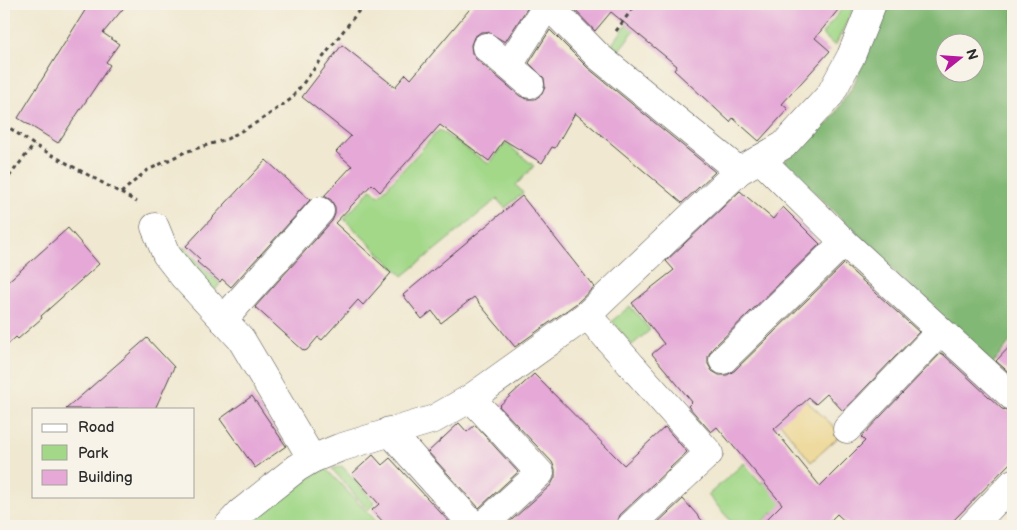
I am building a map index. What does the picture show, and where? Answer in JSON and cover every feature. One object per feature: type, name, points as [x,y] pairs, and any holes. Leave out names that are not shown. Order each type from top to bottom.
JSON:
[{"type":"street","points":[[509,65],[548,4],[598,56],[750,165],[844,242],[940,332],[1013,396]]},
{"type":"street","points":[[228,526],[240,513],[297,468],[312,459],[389,432],[434,419],[471,398],[587,315],[750,165],[784,145],[830,95],[852,56],[872,4]]},
{"type":"street","points":[[486,47],[530,84]]},
{"type":"street","points":[[223,320],[320,211]]},
{"type":"street","points":[[155,227],[166,254],[184,278],[241,339],[312,459]]},
{"type":"street","points":[[723,360],[844,242]]},
{"type":"street","points":[[587,315],[709,453],[632,526]]},
{"type":"street","points":[[846,429],[940,332]]},
{"type":"street","points":[[471,398],[540,473],[482,526]]},
{"type":"street","points":[[389,432],[474,526]]},
{"type":"street","points":[[972,526],[1013,483]]},
{"type":"path","points":[[121,193],[146,171],[185,152],[227,139],[261,120],[291,99],[364,4]]},
{"type":"path","points":[[4,124],[34,145],[141,204],[155,227]]},
{"type":"path","points":[[4,183],[34,145]]},
{"type":"green space","points":[[643,4],[655,4],[619,50],[612,44]]},
{"type":"green space","points":[[846,4],[853,9],[835,46],[822,34]]},
{"type":"green space","points":[[888,4],[1013,4],[1013,338],[991,366],[783,162],[829,122],[853,86]]},
{"type":"green space","points":[[439,130],[489,164],[506,143],[534,166],[516,185],[523,193],[505,208],[497,199],[403,276],[344,219],[371,189],[379,196]]},
{"type":"green space","points":[[184,247],[220,284],[212,294],[180,252]]},
{"type":"green space","points":[[630,306],[650,330],[632,345],[612,321]]},
{"type":"green space","points":[[744,463],[761,483],[765,480],[793,511],[782,521],[773,512],[762,522],[765,526],[735,526],[708,495]]},
{"type":"green space","points":[[342,466],[375,503],[368,510],[332,469]]},
{"type":"green space","points":[[326,469],[381,526],[303,526],[300,523],[296,526],[247,526],[284,494]]},
{"type":"sand","points":[[798,393],[842,434],[811,462],[774,415]]},
{"type":"building","points":[[89,4],[127,4],[103,33],[119,44],[106,62],[110,65],[58,143],[18,118]]},
{"type":"building","points":[[474,4],[530,4],[505,42],[488,32],[481,32],[474,37],[471,45],[472,53],[476,59],[520,96],[527,99],[535,99],[542,94],[545,87],[544,78],[529,63],[550,30],[588,68],[715,172],[682,203],[575,113],[555,148],[552,147],[542,163],[504,140],[489,161],[440,125],[380,192],[372,184],[335,223],[391,273],[363,305],[358,300],[322,340],[318,337],[304,351],[255,307],[332,221],[335,207],[331,200],[324,196],[352,166],[336,152],[351,136],[302,97],[342,45],[395,87],[406,74],[411,79]]},
{"type":"building","points":[[569,4],[843,4],[815,38],[830,51],[782,104],[788,109],[759,141],[733,118],[730,122],[674,70],[677,66],[611,12],[595,31]]},
{"type":"building","points":[[266,160],[310,200],[231,287],[222,279],[220,282],[197,262],[200,259],[186,246]]},
{"type":"building","points":[[740,191],[773,219],[783,207],[820,244],[712,349],[708,356],[708,364],[712,371],[719,375],[727,375],[734,371],[844,264],[919,332],[843,411],[827,394],[816,404],[809,398],[774,429],[820,486],[865,441],[861,437],[941,353],[1002,409],[1013,412],[1013,460],[948,526],[850,526],[837,514],[825,526],[760,526],[782,504],[717,427],[711,432],[688,406],[692,402],[652,354],[664,344],[632,303],[674,270],[666,261]]},
{"type":"building","points":[[522,196],[594,287],[577,303],[515,347],[474,297],[441,323],[432,311],[422,319],[403,295]]},
{"type":"building","points":[[68,228],[99,264],[41,316],[42,318],[18,339],[16,337],[4,348],[4,285]]},
{"type":"building","points":[[147,338],[174,367],[155,408],[67,408]]},
{"type":"building","points":[[1013,343],[1013,376],[996,361]]},
{"type":"building","points":[[534,374],[624,465],[665,427],[687,452],[620,515],[616,526],[505,526],[551,485],[555,477],[555,469],[552,462],[499,406]]},
{"type":"building","points":[[252,396],[286,446],[255,468],[220,419]]},
{"type":"building","points":[[459,423],[467,432],[475,425],[518,472],[479,508],[428,452]]},
{"type":"building","points":[[373,455],[382,465],[390,458],[453,526],[387,526],[372,510],[379,504],[352,474]]},
{"type":"building","points":[[683,499],[707,526],[654,526]]}]
